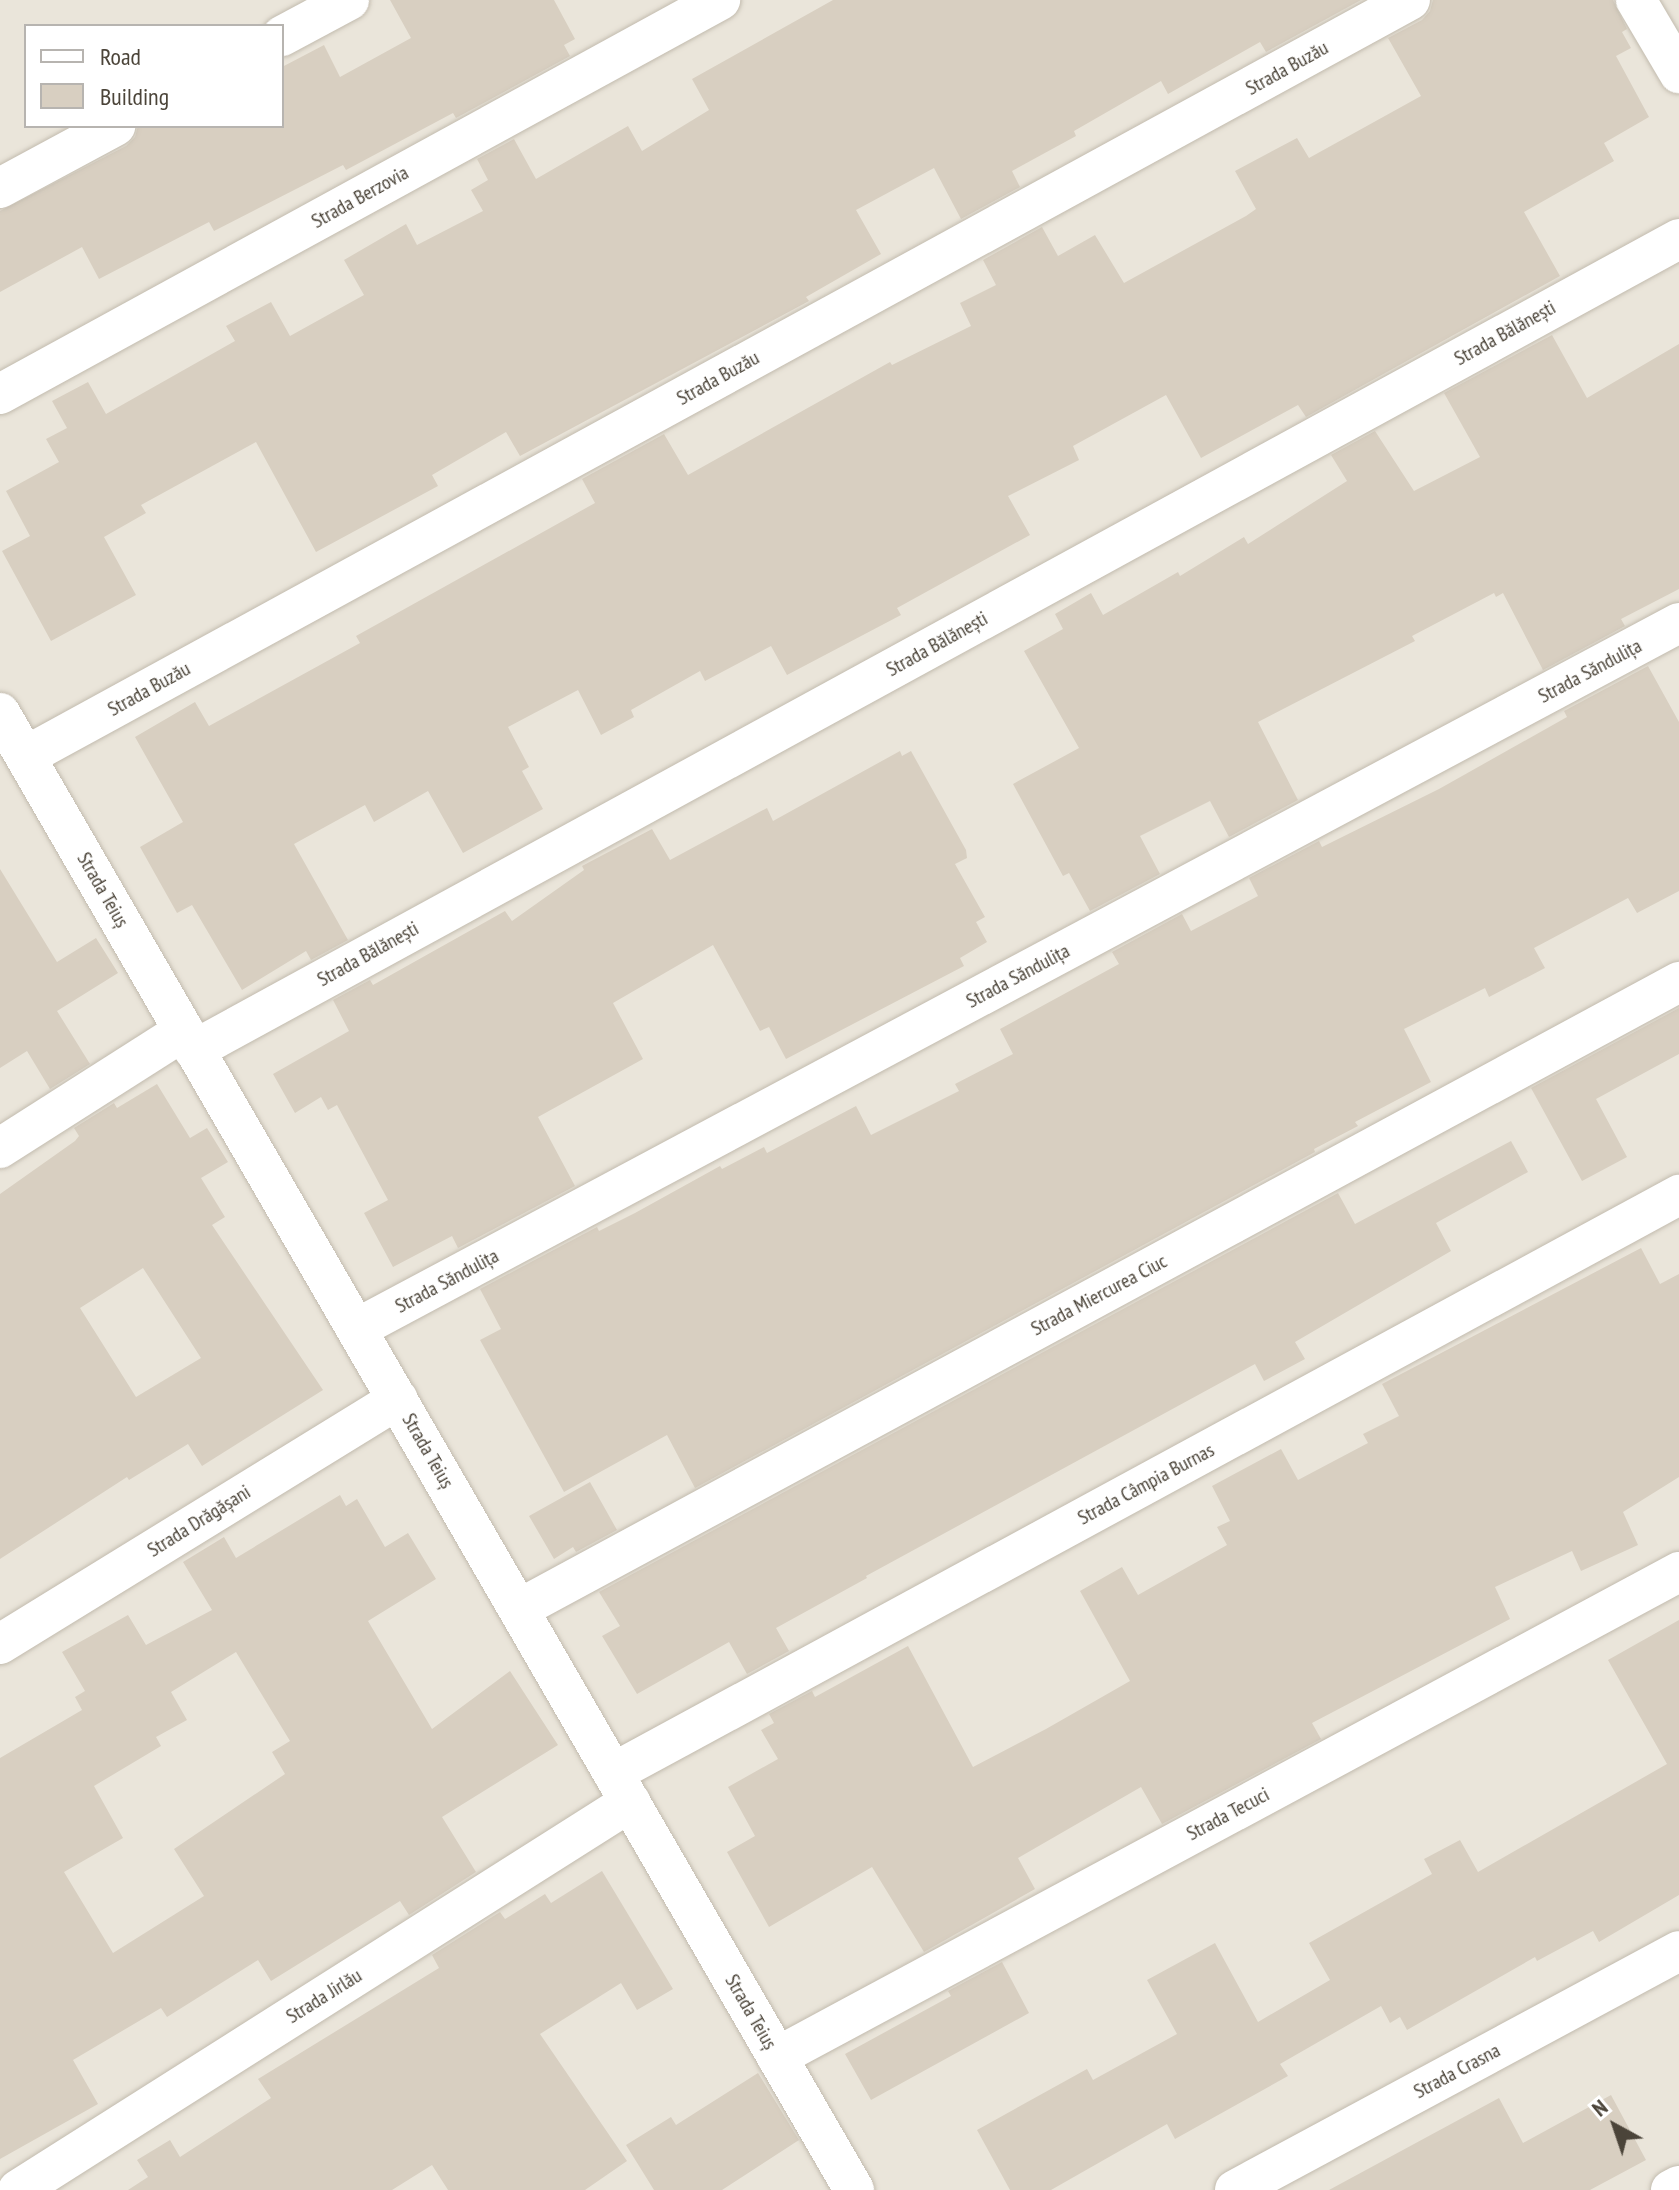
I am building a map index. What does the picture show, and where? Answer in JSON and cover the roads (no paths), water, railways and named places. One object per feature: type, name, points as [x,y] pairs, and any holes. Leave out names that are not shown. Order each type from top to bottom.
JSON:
[{"type":"street","points":[[284,35],[349,0]]},
{"type":"street","name":"Strada Berzovia","points":[[0,394],[720,0]]},
{"type":"street","name":"Strada Buzău","points":[[26,756],[1410,0]]},
{"type":"street","points":[[1636,0],[1679,73]]},
{"type":"street","points":[[0,188],[111,128]]},
{"type":"street","name":"Strada Bălănești","points":[[0,1148],[189,1040],[1679,239]]},
{"type":"street","name":"Strada Săndulița","points":[[358,1328],[1679,623]]},
{"type":"street","name":"Strada Teiuș","points":[[0,713],[777,2057],[844,2186]]},
{"type":"street","name":"Strada Miercurea Ciuc","points":[[519,1609],[1679,982]]},
{"type":"street","name":"Strada Câmpia Burnas","points":[[622,1788],[1679,1195]]},
{"type":"street","name":"Strada Drăgășani","points":[[0,1644],[398,1399]]},
{"type":"street","name":"Strada Tecuci","points":[[777,2057],[1679,1572]]},
{"type":"street","name":"Strada Jirlău","points":[[18,2190],[622,1788]]},
{"type":"street","name":"Strada Crasna","points":[[1235,2190],[1679,1951]]},
{"type":"street","points":[[1671,2190],[1679,2186]]}]
